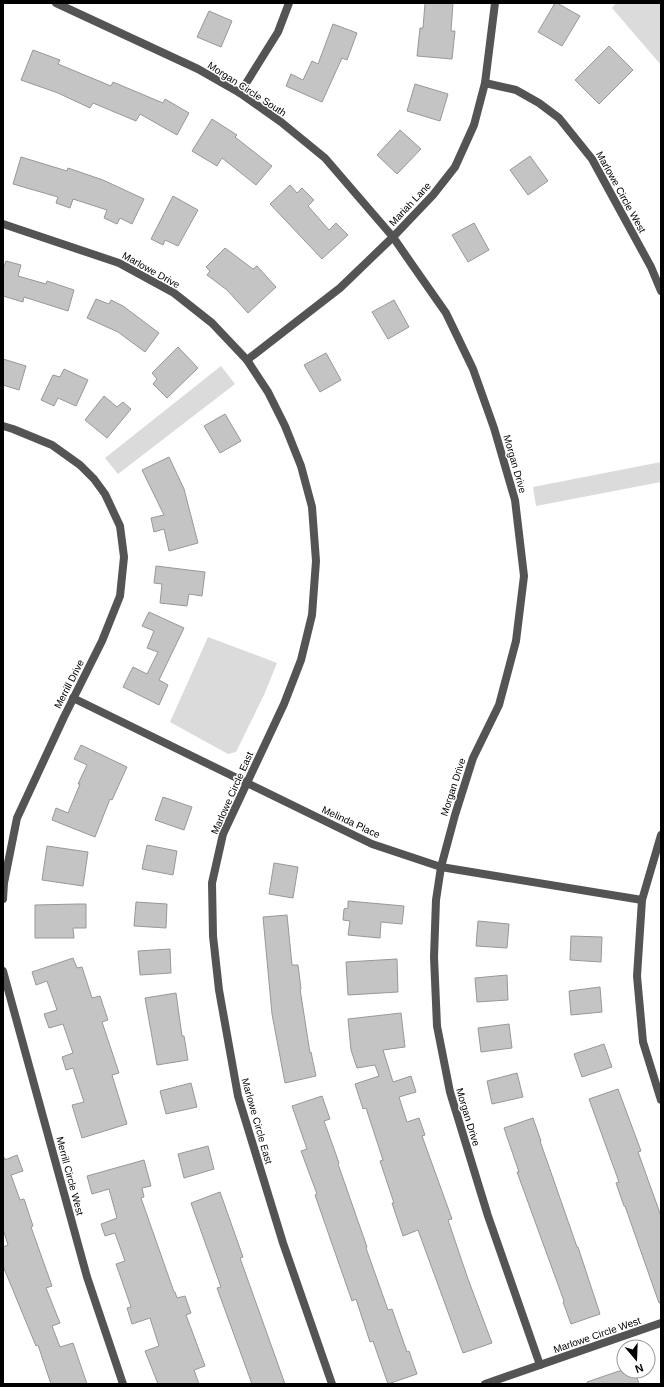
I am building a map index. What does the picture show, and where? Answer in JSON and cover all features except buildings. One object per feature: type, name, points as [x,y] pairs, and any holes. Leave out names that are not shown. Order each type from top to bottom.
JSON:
[{"type":"street","name":"Morgan Circle South","points":[[56,3],[198,69],[240,93],[281,122],[325,158],[393,238]]},
{"type":"street","points":[[240,93],[278,32],[289,3]]},
{"type":"street","name":"Mariah Lane","points":[[247,360],[340,288],[393,238],[433,195],[455,166],[474,125],[485,83],[495,3]]},
{"type":"street","name":"Marlowe Circle West","points":[[485,83],[516,90],[539,103],[559,118],[592,159],[652,267],[661,291]]},
{"type":"street","name":"Marlowe Drive","points":[[3,224],[119,263],[174,293],[212,323],[247,360]]},
{"type":"street","name":"Morgan Drive","points":[[393,238],[446,313],[473,369],[494,428],[515,500],[524,576],[516,641],[499,706],[473,758],[455,814],[441,867],[436,900],[434,957],[437,1026],[450,1092],[488,1216],[540,1365]]},
{"type":"street","name":"Marlowe Circle East","points":[[247,360],[268,392],[285,426],[301,466],[312,507],[316,561],[312,615],[301,660],[284,704],[223,834],[212,883],[213,936],[219,990],[238,1096],[283,1243],[332,1384]]},
{"type":"street","name":"Merrill Drive","points":[[3,426],[52,446],[80,465],[94,479],[105,494],[120,526],[124,557],[120,596],[102,641],[73,698],[17,818],[4,883],[3,899]]},
{"type":"street","name":"Melinda Place","points":[[73,698],[372,844],[441,867],[642,900]]},
{"type":"street","points":[[661,836],[642,900],[637,976],[643,1042],[661,1100]]},
{"type":"street","name":"Merrill Circle West","points":[[3,971],[87,1277],[124,1384]]},
{"type":"street","name":"Marlowe Circle West","points":[[540,1365],[661,1324]]},
{"type":"street","points":[[485,1384],[540,1365]]},
{"type":"shaded area","points":[[616,3],[661,3],[661,65],[612,8]]},
{"type":"shaded area","points":[[221,366],[235,384],[118,474],[105,458]]},
{"type":"shaded area","points":[[661,462],[661,482],[536,506],[533,487]]},
{"type":"shaded area","points":[[208,637],[277,663],[264,695],[236,752],[228,754],[170,722]]}]
